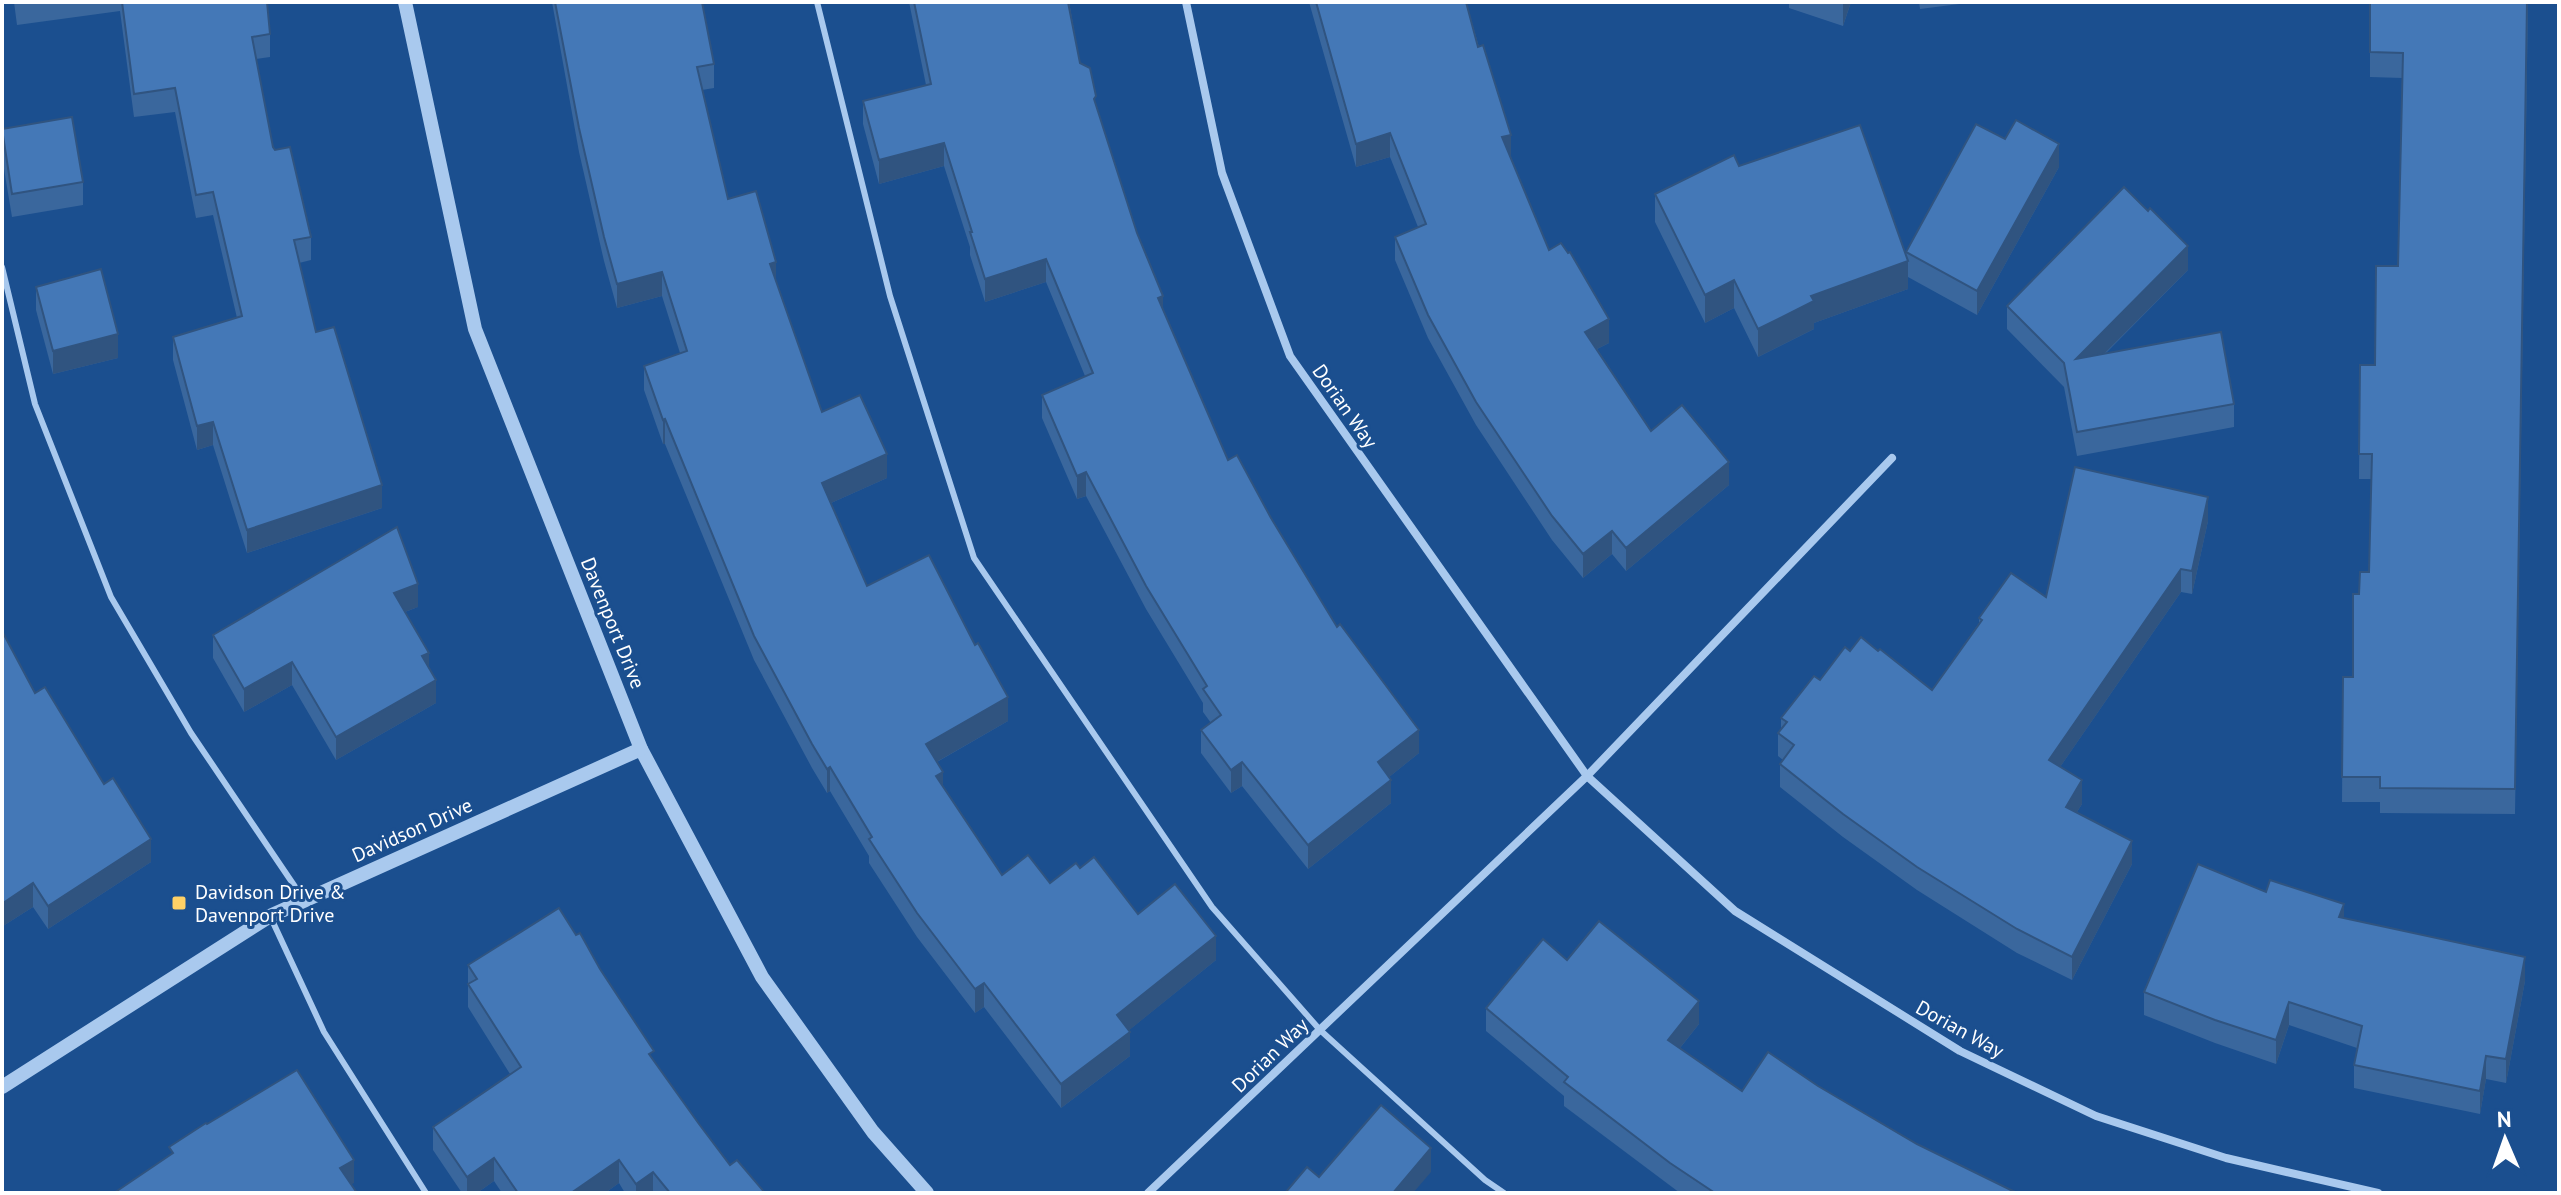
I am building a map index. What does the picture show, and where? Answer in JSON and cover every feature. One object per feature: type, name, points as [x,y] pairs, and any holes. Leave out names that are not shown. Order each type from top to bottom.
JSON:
[{"type":"street","name":"Davenport Drive","points":[[405,2],[475,329],[641,749],[762,977],[873,1132],[927,1193]]},
{"type":"street","name":"Dorian Way","points":[[1186,2],[1222,173],[1290,356],[1587,776],[1735,911],[1960,1051],[2096,1116],[2226,1158],[2378,1193]]},
{"type":"street","name":"Dorian Way","points":[[1148,1193],[1587,776],[1892,458]]},
{"type":"street","name":"Davidson Drive","points":[[2,1087],[270,916],[641,749]]},
{"type":"lane","points":[[817,2],[890,296],[974,558],[1212,907],[1320,1030],[1485,1180],[1504,1193]]},
{"type":"lane","points":[[2,267],[35,404],[111,597],[191,733],[304,900]]},
{"type":"lane","points":[[270,916],[324,1032],[426,1193]]},
{"type":"building","points":[[122,2],[267,2],[270,34],[252,37],[273,147],[275,150],[290,147],[311,237],[294,240],[316,332],[334,327],[382,485],[247,530],[213,422],[197,426],[173,337],[242,316],[213,192],[196,195],[175,88],[134,94]]},
{"type":"building","points":[[555,2],[702,2],[714,64],[697,67],[728,199],[756,191],[776,262],[770,264],[822,412],[860,395],[887,454],[822,483],[867,586],[929,555],[975,645],[978,643],[1008,697],[926,744],[943,772],[936,776],[1002,875],[1028,855],[1050,883],[1076,863],[1080,868],[1094,857],[1138,914],[1175,884],[1216,936],[1117,1015],[1130,1032],[1061,1084],[984,983],[975,989],[917,913],[869,839],[872,837],[830,767],[827,769],[812,744],[754,636],[663,420],[644,366],[687,351],[662,272],[617,284],[579,128]]},
{"type":"building","points":[[914,2],[1068,2],[1080,63],[1090,68],[1094,99],[1137,233],[1163,296],[1158,298],[1228,460],[1237,455],[1337,627],[1340,624],[1419,730],[1378,762],[1391,780],[1308,845],[1242,762],[1231,770],[1201,730],[1221,715],[1203,689],[1207,686],[1146,586],[1086,472],[1077,476],[1042,395],[1093,373],[1046,259],[985,279],[944,143],[879,160],[863,101],[931,84]]},
{"type":"building","points":[[1316,2],[1466,2],[1478,47],[1483,45],[1511,135],[1502,137],[1549,250],[1561,243],[1570,252],[1609,319],[1585,332],[1651,431],[1682,405],[1729,462],[1626,548],[1612,531],[1583,554],[1552,516],[1476,402],[1428,315],[1395,237],[1426,224],[1390,133],[1356,144]]},
{"type":"building","points":[[2370,2],[2527,2],[2515,789],[2380,788],[2380,777],[2342,777],[2343,677],[2353,677],[2353,594],[2359,594],[2360,572],[2369,572],[2372,454],[2359,454],[2360,365],[2375,365],[2376,266],[2398,266],[2403,53],[2370,52]]},
{"type":"building","points":[[72,117],[83,182],[12,194],[2,129]]},
{"type":"building","points":[[2016,120],[2059,144],[1977,291],[1906,252],[1976,124],[2005,139]]},
{"type":"building","points":[[1860,125],[1908,261],[1811,296],[1814,301],[1758,329],[1734,280],[1705,295],[1655,194],[1734,155],[1739,166]]},
{"type":"building","points":[[2124,187],[2188,246],[2076,359],[2221,332],[2234,404],[2077,432],[2064,363],[2007,306]]},
{"type":"building","points":[[101,269],[118,334],[53,351],[36,287]]},
{"type":"building","points":[[2075,467],[2208,497],[2192,571],[2181,569],[2049,760],[2082,780],[2066,807],[2132,841],[2072,957],[2017,929],[1917,867],[1843,814],[1780,764],[1794,745],[1778,733],[1787,722],[1781,718],[1814,676],[1820,680],[1845,647],[1850,651],[1861,637],[1932,690],[2011,573],[2046,597]]},
{"type":"building","points":[[397,527],[418,584],[394,593],[429,653],[422,656],[436,680],[336,737],[292,662],[244,689],[213,635]]},
{"type":"building","points":[[2,631],[35,693],[45,687],[104,784],[113,778],[151,839],[48,906],[33,883],[3,903],[2,900]]},
{"type":"building","points":[[2198,864],[2266,892],[2270,880],[2344,904],[2339,917],[2525,957],[2506,1059],[2486,1056],[2480,1091],[2354,1065],[2362,1026],[2289,1002],[2276,1040],[2144,992]]},
{"type":"building","points":[[559,908],[576,935],[580,933],[654,1051],[649,1054],[699,1124],[730,1165],[737,1160],[765,1193],[670,1193],[653,1172],[636,1184],[619,1160],[571,1193],[518,1193],[494,1158],[467,1177],[433,1127],[521,1067],[468,984],[477,979],[468,965]]},
{"type":"building","points":[[1599,921],[1699,1001],[1668,1040],[1742,1091],[1768,1052],[1818,1086],[1917,1144],[2017,1193],[1715,1193],[1670,1163],[1564,1082],[1568,1077],[1486,1008],[1543,939],[1567,960]]},
{"type":"building","points":[[297,1070],[354,1160],[340,1168],[357,1193],[114,1193],[173,1153],[169,1147]]},
{"type":"building","points":[[1381,1105],[1431,1148],[1393,1193],[1285,1193],[1307,1167],[1319,1177]]},
{"type":"place","name":"Davidson Drive & Davenport Drive","points":[[179,903]]}]
